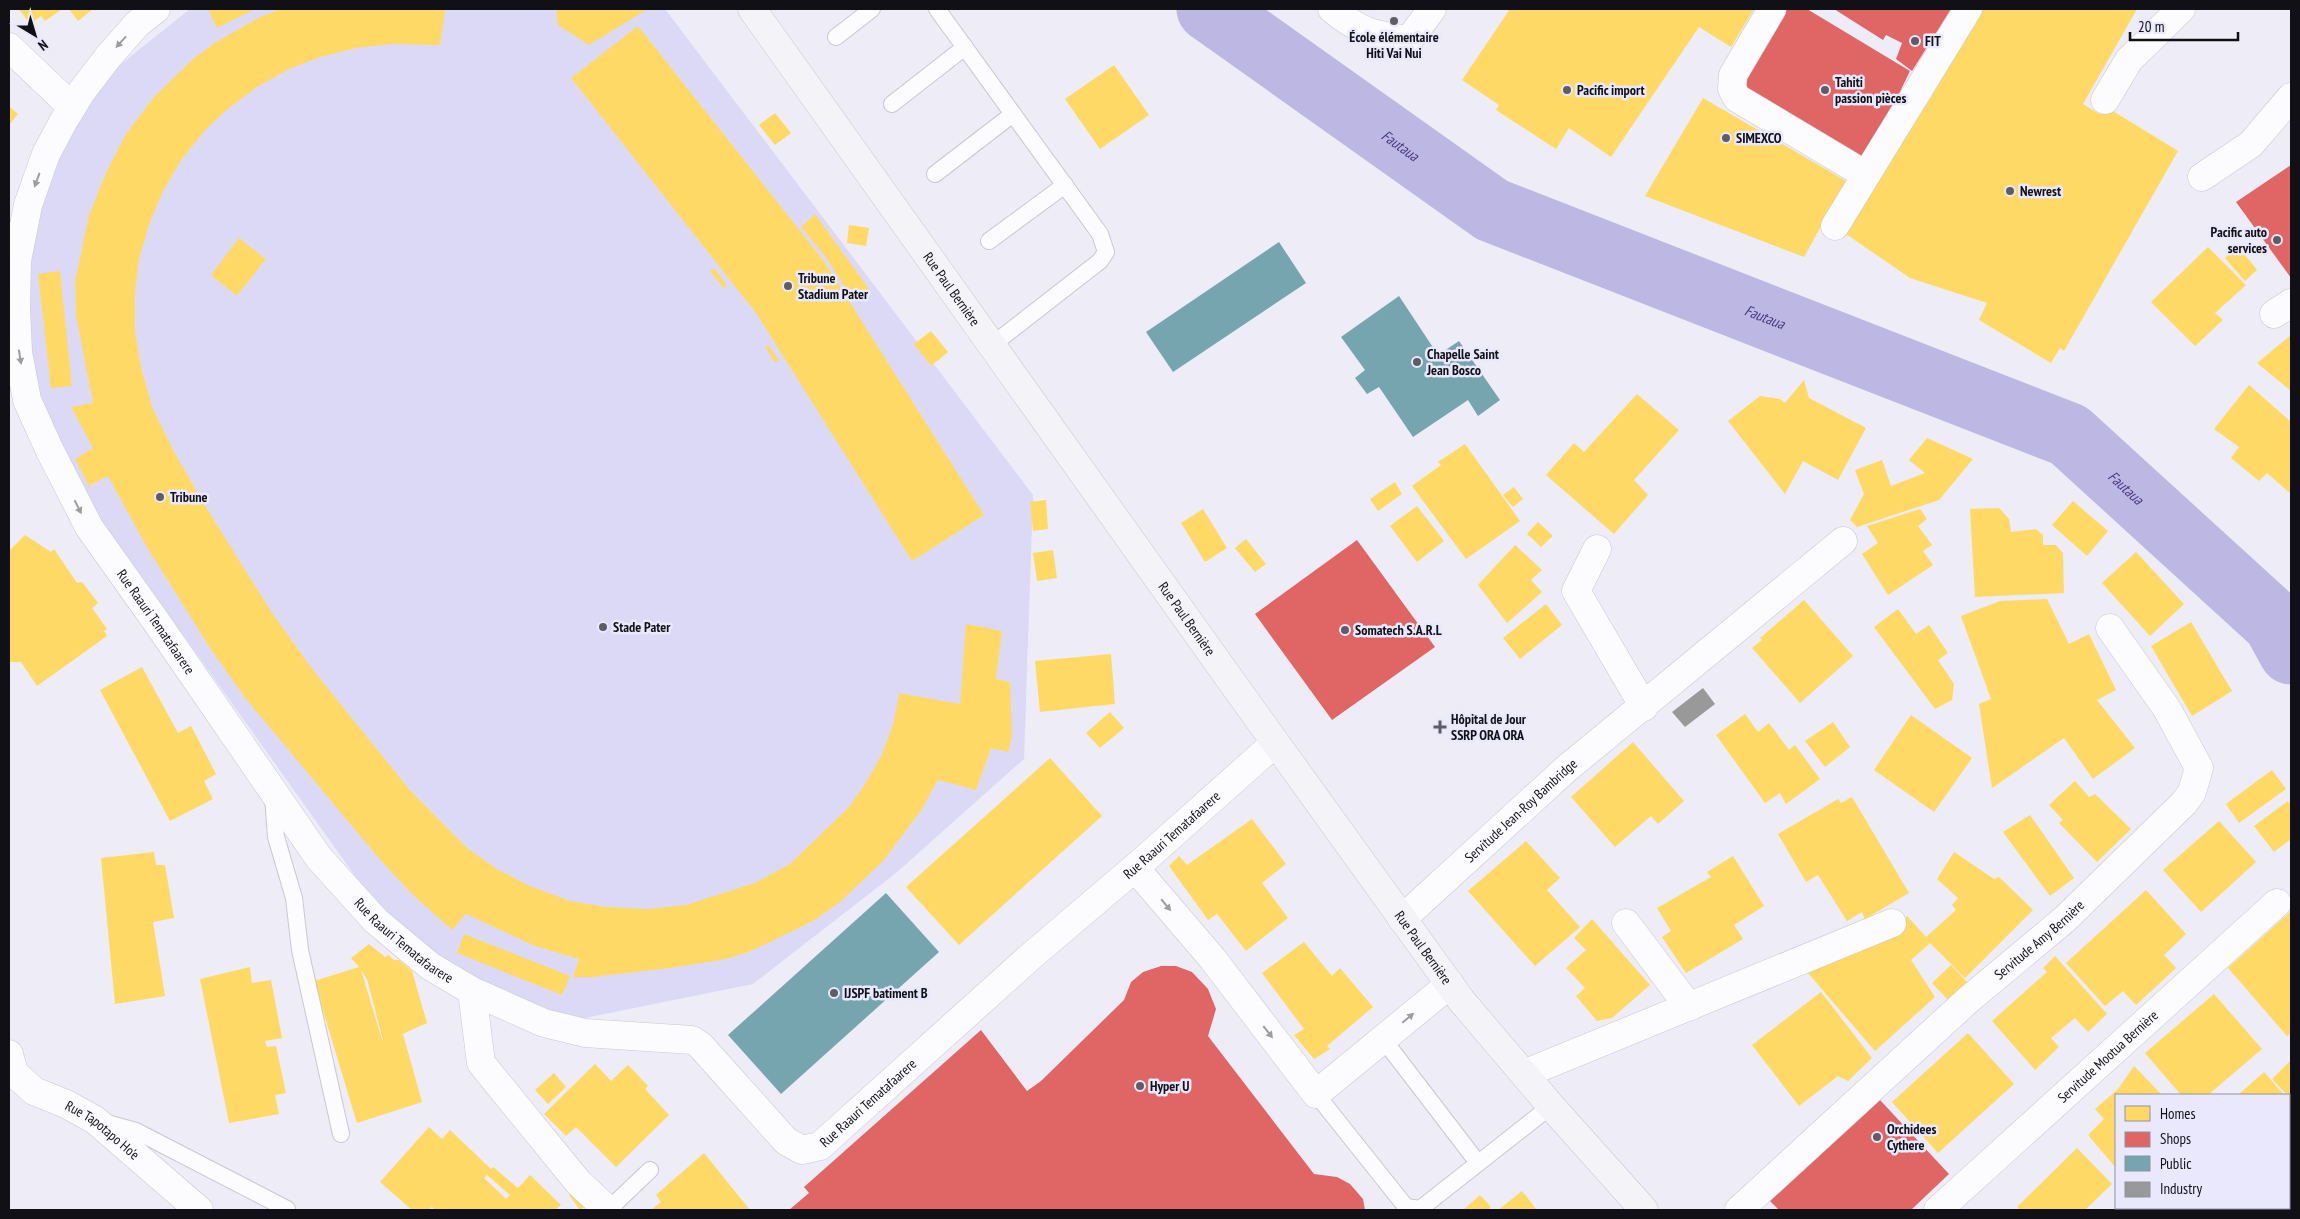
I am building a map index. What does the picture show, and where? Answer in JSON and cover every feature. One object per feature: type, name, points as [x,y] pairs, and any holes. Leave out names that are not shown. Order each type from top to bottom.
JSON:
[{"type":"main road","name":"Rue Paul Bernière","points":[[751,10],[1275,743],[1450,984],[1551,1106],[1644,1210]]},
{"type":"street","name":"Rue Raauri Tematafaarere","points":[[156,9],[138,24],[108,57],[72,107],[46,154],[28,205],[17,261],[18,399],[49,449],[89,527],[319,858],[376,921],[430,966],[472,991],[544,1023],[585,1032],[692,1040],[700,1045],[786,1141],[802,1150],[820,1146],[1030,957],[1135,868],[1275,743]]},
{"type":"street","points":[[1332,9],[1350,24],[1375,36],[1408,40],[1432,9]]},
{"type":"street","points":[[1772,9],[1732,75],[1732,89],[1737,98],[1866,175]]},
{"type":"street","points":[[1835,226],[1968,9]]},
{"type":"street","points":[[2105,100],[2129,60],[2181,9]]},
{"type":"street","points":[[9,47],[72,107]]},
{"type":"street","points":[[2202,177],[2251,144],[2291,97]]},
{"type":"street","name":"Servitude Jean-Roy Bambridge","points":[[1402,919],[1566,769],[1644,707],[1843,541]]},
{"type":"street","points":[[1597,549],[1576,591],[1644,707]]},
{"type":"street","name":"Servitude Amy Bernière","points":[[1739,1210],[1968,1000],[2064,920],[2184,804],[2192,792],[2199,768],[2167,710],[2110,628]]},
{"type":"street","points":[[1135,868],[1212,958],[1316,1094],[1450,984]]},
{"type":"street","name":"Servitude Mootua Bernière","points":[[1938,1210],[2277,902]]},
{"type":"street","points":[[1626,923],[1689,1007]]},
{"type":"street","points":[[1524,1074],[1892,923]]},
{"type":"street","points":[[472,991],[482,1063],[578,1182],[608,1210]]},
{"type":"street","name":"Rue Tapotapo Ho'e","points":[[9,1054],[14,1073],[34,1091],[66,1104],[96,1120],[199,1210]]},
{"type":"lane","points":[[836,38],[872,9]]},
{"type":"lane","points":[[937,9],[1100,234],[1106,252],[1100,261],[992,345]]},
{"type":"lane","points":[[892,104],[965,47]]},
{"type":"lane","points":[[935,174],[1013,114]]},
{"type":"lane","points":[[989,241],[1064,185]]},
{"type":"lane","points":[[273,792],[276,837],[294,898],[300,950],[341,1134]]},
{"type":"lane","points":[[1383,1039],[1478,1163]]},
{"type":"lane","points":[[1316,1094],[1406,1207],[1420,1209],[1551,1106]]},
{"type":"lane","points":[[96,1120],[136,1131],[287,1209]]},
{"type":"lane","points":[[608,1210],[650,1170]]},
{"type":"shaded area","name":"Stade Pater","points":[[190,9],[665,9],[1033,495],[1024,759],[896,873],[753,984],[560,1023],[456,978],[380,911],[53,452],[20,331],[28,244],[49,156],[111,72]]},
{"type":"building: Homes","points":[[19,9],[62,9],[45,21],[41,16],[30,24]]},
{"type":"building: Homes","points":[[69,9],[93,9],[78,21]]},
{"type":"building: Homes","points":[[208,9],[255,9],[217,28]]},
{"type":"building: Homes","name":"Tribune","points":[[281,9],[445,9],[440,45],[392,44],[356,48],[320,57],[289,69],[257,87],[229,108],[206,129],[182,159],[163,191],[150,222],[139,259],[135,292],[135,331],[141,367],[152,407],[173,450],[204,504],[270,610],[313,670],[409,789],[439,820],[468,849],[497,869],[530,886],[570,901],[605,907],[648,909],[686,905],[755,883],[790,864],[849,807],[867,781],[883,752],[894,721],[899,693],[960,704],[966,624],[1002,631],[996,679],[1010,682],[1012,736],[1008,752],[991,748],[976,790],[938,780],[920,812],[884,860],[839,903],[813,921],[751,951],[726,959],[670,968],[591,977],[573,977],[579,959],[535,946],[466,914],[452,930],[413,895],[382,862],[246,699],[212,651],[145,544],[108,476],[89,486],[75,459],[93,448],[71,407],[93,403],[76,315],[75,282],[89,215],[106,173],[126,134],[154,97],[194,58],[216,42],[260,17]]},
{"type":"building: Homes","points":[[556,9],[648,9],[589,45],[558,25]]},
{"type":"building: Homes","name":"Pacific import","points":[[1510,9],[1754,9],[1731,47],[1699,27],[1611,157],[1569,128],[1556,149],[1496,110],[1499,105],[1462,80]]},
{"type":"building: Homes","name":"Newrest","points":[[1982,9],[2137,9],[2083,104],[2099,114],[2105,106],[2178,151],[2064,351],[2060,348],[2051,363],[1979,320],[1987,303],[1910,278],[1843,232],[1916,100],[1926,106]]},
{"type":"building: Homes","name":"Tribune Stadium Pater","points":[[638,26],[823,260],[984,515],[912,561],[756,313],[571,78]]},
{"type":"building: Homes","points":[[1114,65],[1149,115],[1100,149],[1065,99]]},
{"type":"building: Homes","name":"SIMEXCO","points":[[1703,98],[1846,181],[1804,257],[1645,196]]},
{"type":"building: Homes","points":[[9,106],[18,114],[9,125]]},
{"type":"building: Homes","points":[[775,113],[791,133],[775,145],[759,125]]},
{"type":"building: Homes","points":[[815,214],[869,289],[853,300],[825,256],[801,227]]},
{"type":"building: Homes","points":[[849,225],[869,228],[866,246],[847,243]]},
{"type":"building: Homes","points":[[239,238],[266,259],[237,296],[211,275]]},
{"type":"building: Homes","points":[[2238,246],[2257,270],[2245,281],[2225,258]]},
{"type":"building: Homes","points":[[2208,247],[2246,285],[2215,313],[2223,320],[2195,346],[2151,302]]},
{"type":"building: Homes","points":[[714,268],[727,285],[723,288],[710,271]]},
{"type":"building: Homes","points":[[60,271],[72,386],[51,388],[38,274]]},
{"type":"building: Homes","points":[[931,331],[948,352],[931,366],[914,344]]},
{"type":"building: Homes","points":[[2291,335],[2291,391],[2257,363]]},
{"type":"building: Homes","points":[[768,345],[779,360],[775,363],[765,347]]},
{"type":"building: Homes","points":[[1804,380],[1809,398],[1866,428],[1838,480],[1803,461],[1785,494],[1728,421],[1760,396],[1780,399],[1785,403]]},
{"type":"building: Homes","points":[[2249,385],[2291,422],[2291,494],[2267,473],[2259,481],[2231,458],[2239,447],[2214,429]]},
{"type":"building: Homes","points":[[1637,394],[1679,430],[1634,480],[1648,495],[1614,534],[1546,475],[1574,443],[1584,452]]},
{"type":"building: Homes","points":[[1927,438],[1973,459],[1939,500],[1857,527],[1850,520],[1864,494],[1855,470],[1882,460],[1891,486],[1925,473],[1909,460]]},
{"type":"building: Homes","points":[[1465,444],[1520,521],[1466,559],[1412,486],[1441,465],[1438,462]]},
{"type":"building: Homes","points":[[1395,482],[1402,494],[1378,511],[1370,499]]},
{"type":"building: Homes","points":[[1514,487],[1523,499],[1513,507],[1503,495]]},
{"type":"building: Homes","points":[[1046,500],[1048,529],[1033,531],[1030,502]]},
{"type":"building: Homes","points":[[2073,501],[2108,531],[2087,556],[2052,525]]},
{"type":"building: Homes","points":[[1417,506],[1444,541],[1417,562],[1390,526]]},
{"type":"building: Homes","points":[[1999,508],[2009,519],[2011,532],[2036,529],[2043,535],[2043,545],[2056,545],[2063,553],[2064,593],[1975,597],[1970,509]]},
{"type":"building: Homes","points":[[1203,509],[1227,548],[1205,562],[1181,523]]},
{"type":"building: Homes","points":[[1920,509],[1927,519],[1918,526],[1932,545],[1923,551],[1933,565],[1888,595],[1862,554],[1878,543],[1867,526]]},
{"type":"building: Homes","points":[[1538,522],[1553,536],[1541,547],[1527,534]]},
{"type":"building: Homes","points":[[25,535],[51,552],[54,549],[77,583],[82,582],[98,603],[92,608],[107,629],[104,631],[107,636],[37,686],[21,662],[9,662],[9,551]]},
{"type":"building: Homes","points":[[1246,539],[1266,564],[1255,572],[1235,548]]},
{"type":"building: Homes","points":[[1515,545],[1542,570],[1531,580],[1542,592],[1507,623],[1478,585]]},
{"type":"building: Homes","points":[[1053,550],[1057,578],[1037,581],[1033,553]]},
{"type":"building: Homes","points":[[2136,552],[2184,604],[2150,636],[2102,583]]},
{"type":"building: Homes","points":[[2047,599],[2069,644],[2089,634],[2116,690],[2097,700],[2135,748],[2093,779],[2064,738],[1992,788],[1979,704],[1991,699],[1961,616],[2000,601]]},
{"type":"building: Homes","points":[[1804,600],[1853,656],[1800,703],[1752,648],[1762,640],[1760,638]]},
{"type":"building: Homes","points":[[1546,604],[1562,625],[1520,659],[1503,638]]},
{"type":"building: Homes","points":[[1898,609],[1916,634],[1929,625],[1948,653],[1938,660],[1954,684],[1952,700],[1935,709],[1874,627]]},
{"type":"building: Homes","points":[[2191,622],[2232,691],[2192,716],[2151,646]]},
{"type":"building: Homes","points":[[1111,654],[1115,704],[1040,712],[1035,661]]},
{"type":"building: Homes","points":[[142,667],[178,733],[191,726],[216,774],[204,781],[213,799],[170,821],[100,690]]},
{"type":"building: Homes","points":[[1110,712],[1124,728],[1100,748],[1086,733]]},
{"type":"building: Homes","points":[[1745,714],[1758,732],[1769,723],[1789,750],[1795,745],[1820,779],[1786,804],[1780,793],[1765,803],[1716,735]]},
{"type":"building: Homes","points":[[1911,715],[1972,758],[1934,812],[1874,770]]},
{"type":"building: Homes","points":[[1833,722],[1850,747],[1825,767],[1805,741]]},
{"type":"building: Homes","points":[[1633,742],[1684,801],[1658,824],[1651,816],[1615,847],[1571,797]]},
{"type":"building: Homes","points":[[1050,758],[1102,816],[959,945],[906,887]]},
{"type":"building: Homes","points":[[2272,770],[2286,789],[2239,823],[2226,804]]},
{"type":"building: Homes","points":[[2075,781],[2089,797],[2095,794],[2131,829],[2097,862],[2059,823],[2063,820],[2049,805]]},
{"type":"building: Homes","points":[[1852,797],[1909,893],[1865,919],[1862,912],[1847,921],[1818,875],[1806,882],[1778,834],[1838,799],[1841,803]]},
{"type":"building: Homes","points":[[2288,801],[2291,806],[2291,839],[2274,852],[2254,826]]},
{"type":"building: Homes","points":[[2030,815],[2074,878],[2050,896],[2003,832]]},
{"type":"building: Homes","points":[[1252,819],[1286,864],[1262,883],[1288,918],[1246,951],[1217,914],[1208,920],[1169,866],[1179,856],[1187,865]]},
{"type":"building: Homes","points":[[2219,821],[2256,862],[2201,912],[2163,870]]},
{"type":"building: Homes","points":[[1526,841],[1560,878],[1547,890],[1580,927],[1535,966],[1468,891]]},
{"type":"building: Homes","points":[[154,852],[156,865],[165,865],[174,918],[153,922],[165,996],[115,1004],[101,858]]},
{"type":"building: Homes","points":[[1954,852],[1994,879],[1999,877],[2033,910],[1965,978],[1930,943],[1911,960],[1935,997],[1875,1051],[1808,973],[1894,931],[1907,916],[1926,937],[1956,910],[1952,905],[1958,898],[1937,879]]},
{"type":"building: Homes","points":[[1733,856],[1764,906],[1734,925],[1743,939],[1686,973],[1662,937],[1671,931],[1657,908],[1711,877],[1707,872]]},
{"type":"building: Homes","points":[[2146,890],[2186,934],[2164,955],[2176,968],[2136,1005],[2123,991],[2105,1006],[2066,963]]},
{"type":"building: Homes","points":[[2291,911],[2291,1033],[2287,1036],[2228,968]]},
{"type":"building: Homes","points":[[1592,919],[1650,985],[1612,1018],[1597,1021],[1576,996],[1585,988],[1566,968],[1586,950],[1574,938]]},
{"type":"building: Homes","points":[[464,934],[570,976],[562,995],[457,953]]},
{"type":"building: Homes","points":[[1304,942],[1332,976],[1340,968],[1373,1007],[1327,1046],[1330,1049],[1314,1059],[1294,1035],[1304,1029],[1262,973]]},
{"type":"building: Homes","points":[[369,944],[385,957],[388,955],[394,960],[399,960],[412,971],[427,1023],[398,1036],[403,1034],[422,1102],[357,1123],[314,981],[359,967],[351,958]],"holes":[[[361,970],[367,979],[383,1040]]]},
{"type":"building: Homes","points":[[2055,956],[2107,1014],[2088,1032],[2075,1018],[2051,1038],[2059,1047],[2035,1070],[1992,1021],[2047,972],[2043,968]]},
{"type":"building: Homes","points":[[1951,965],[1970,985],[1951,1003],[1932,983]]},
{"type":"building: Homes","points":[[250,967],[252,983],[271,980],[282,1038],[265,1041],[267,1047],[276,1046],[286,1093],[275,1095],[279,1114],[229,1123],[200,979]]},
{"type":"building: Homes","points":[[1821,992],[1872,1058],[1848,1081],[1838,1076],[1799,1106],[1752,1045]]},
{"type":"building: Homes","points":[[2214,994],[2262,1049],[2209,1094],[2180,1094],[2145,1053]]},
{"type":"building: Homes","points":[[1968,1033],[2014,1084],[1938,1153],[1892,1102]]},
{"type":"building: Homes","points":[[2291,1060],[2291,1099],[2290,1094],[2286,1094],[2272,1079]]},
{"type":"building: Homes","points":[[595,1064],[611,1081],[628,1065],[648,1086],[645,1089],[669,1115],[616,1167],[576,1127],[566,1136],[544,1114]]},
{"type":"building: Homes","points":[[2134,1066],[2161,1094],[2115,1094],[2115,1167],[2088,1135],[2104,1119],[2095,1109],[2118,1089]]},
{"type":"building: Homes","points":[[2264,1072],[2283,1094],[2239,1094]]},
{"type":"building: Homes","points":[[554,1073],[566,1087],[548,1104],[535,1090]]},
{"type":"building: Homes","points":[[2290,1102],[2291,1103],[2290,1145]]},
{"type":"building: Homes","points":[[429,1127],[442,1139],[450,1130],[491,1169],[493,1167],[518,1188],[530,1175],[561,1205],[555,1210],[435,1210],[432,1207],[428,1210],[412,1210],[380,1182]],"holes":[[[487,1175],[510,1195],[506,1199],[484,1178]]]},
{"type":"building: Homes","points":[[2077,1148],[2112,1184],[2085,1210],[2020,1210],[2017,1207]]},
{"type":"building: Homes","points":[[704,1153],[750,1210],[651,1210],[661,1202],[656,1195]]},
{"type":"building: Homes","points":[[580,1187],[592,1201],[580,1210],[569,1195]]},
{"type":"building: Homes","points":[[1522,1191],[1537,1210],[1498,1210]]},
{"type":"building: Homes","points":[[1480,1195],[1491,1207],[1488,1210],[1463,1210]]},
{"type":"building: Homes","points":[[2191,1209],[2192,1210],[2132,1210]]},
{"type":"building: Shops","name":"Tahiti passion pièces","points":[[1786,9],[1807,9],[1910,71],[1897,98],[1862,157],[1736,83]]},
{"type":"building: Shops","name":"FIT","points":[[1834,9],[1951,9],[1912,71],[1896,59],[1902,43],[1886,35],[1883,40]]},
{"type":"building: Shops","name":"Pacific auto services","points":[[2291,165],[2291,278],[2236,202]]},
{"type":"building: Shops","name":"Somatech S.A.R.L","points":[[1357,540],[1435,647],[1332,720],[1255,614]]},
{"type":"building: Shops","name":"Hyper U","points":[[1161,966],[1176,966],[1192,972],[1208,989],[1216,1009],[1208,1036],[1314,1174],[1337,1177],[1350,1184],[1363,1199],[1365,1210],[789,1210],[809,1193],[804,1187],[981,1030],[1027,1091],[1041,1081],[1124,1000],[1131,982],[1143,972]]},
{"type":"building: Shops","name":"Orchidees Cythere","points":[[1880,1100],[1949,1174],[1911,1210],[1779,1210],[1770,1201]]},
{"type":"building: Public","points":[[1279,242],[1306,283],[1173,372],[1146,332]]},
{"type":"building: Public","name":"Chapelle Saint Jean Bosco","points":[[1399,296],[1438,355],[1459,341],[1500,400],[1478,416],[1468,400],[1413,437],[1379,387],[1367,394],[1355,378],[1365,370],[1341,337]]},
{"type":"building: Public","name":"IJSPF batiment B","points":[[886,893],[939,952],[781,1094],[728,1035]]},
{"type":"building: Industry","points":[[1703,688],[1715,704],[1685,727],[1672,712]]},
{"type":"waterway","name":"Fautaua","points":[[1209,9],[1492,210],[2069,435],[2275,623],[2291,652]]},
{"type":"place","name":"École élémentaire Hiti Vai Nui","points":[[1394,21]]},
{"type":"place","name":"FIT","points":[[1915,41]]},
{"type":"place","name":"Pacific import","points":[[1567,90]]},
{"type":"place","name":"Tahiti passion pièces","points":[[1825,90]]},
{"type":"place","name":"SIMEXCO","points":[[1726,138]]},
{"type":"place","name":"Newrest","points":[[2010,191]]},
{"type":"place","name":"Pacific auto services","points":[[2277,240]]},
{"type":"place","name":"Tribune Stadium Pater","points":[[788,286]]},
{"type":"place","name":"Chapelle Saint Jean Bosco","points":[[1417,362]]},
{"type":"place","name":"Tribune","points":[[160,497]]},
{"type":"place","name":"Stade Pater","points":[[603,627]]},
{"type":"place","name":"Somatech S.A.R.L","points":[[1345,630]]},
{"type":"place","name":"Hôpital de Jour SSRP ORA ORA","points":[[1440,727]]},
{"type":"place","name":"IJSPF batiment B","points":[[834,993]]},
{"type":"place","name":"Hyper U","points":[[1140,1086]]},
{"type":"place","name":"Orchidees Cythere","points":[[1877,1137]]}]
